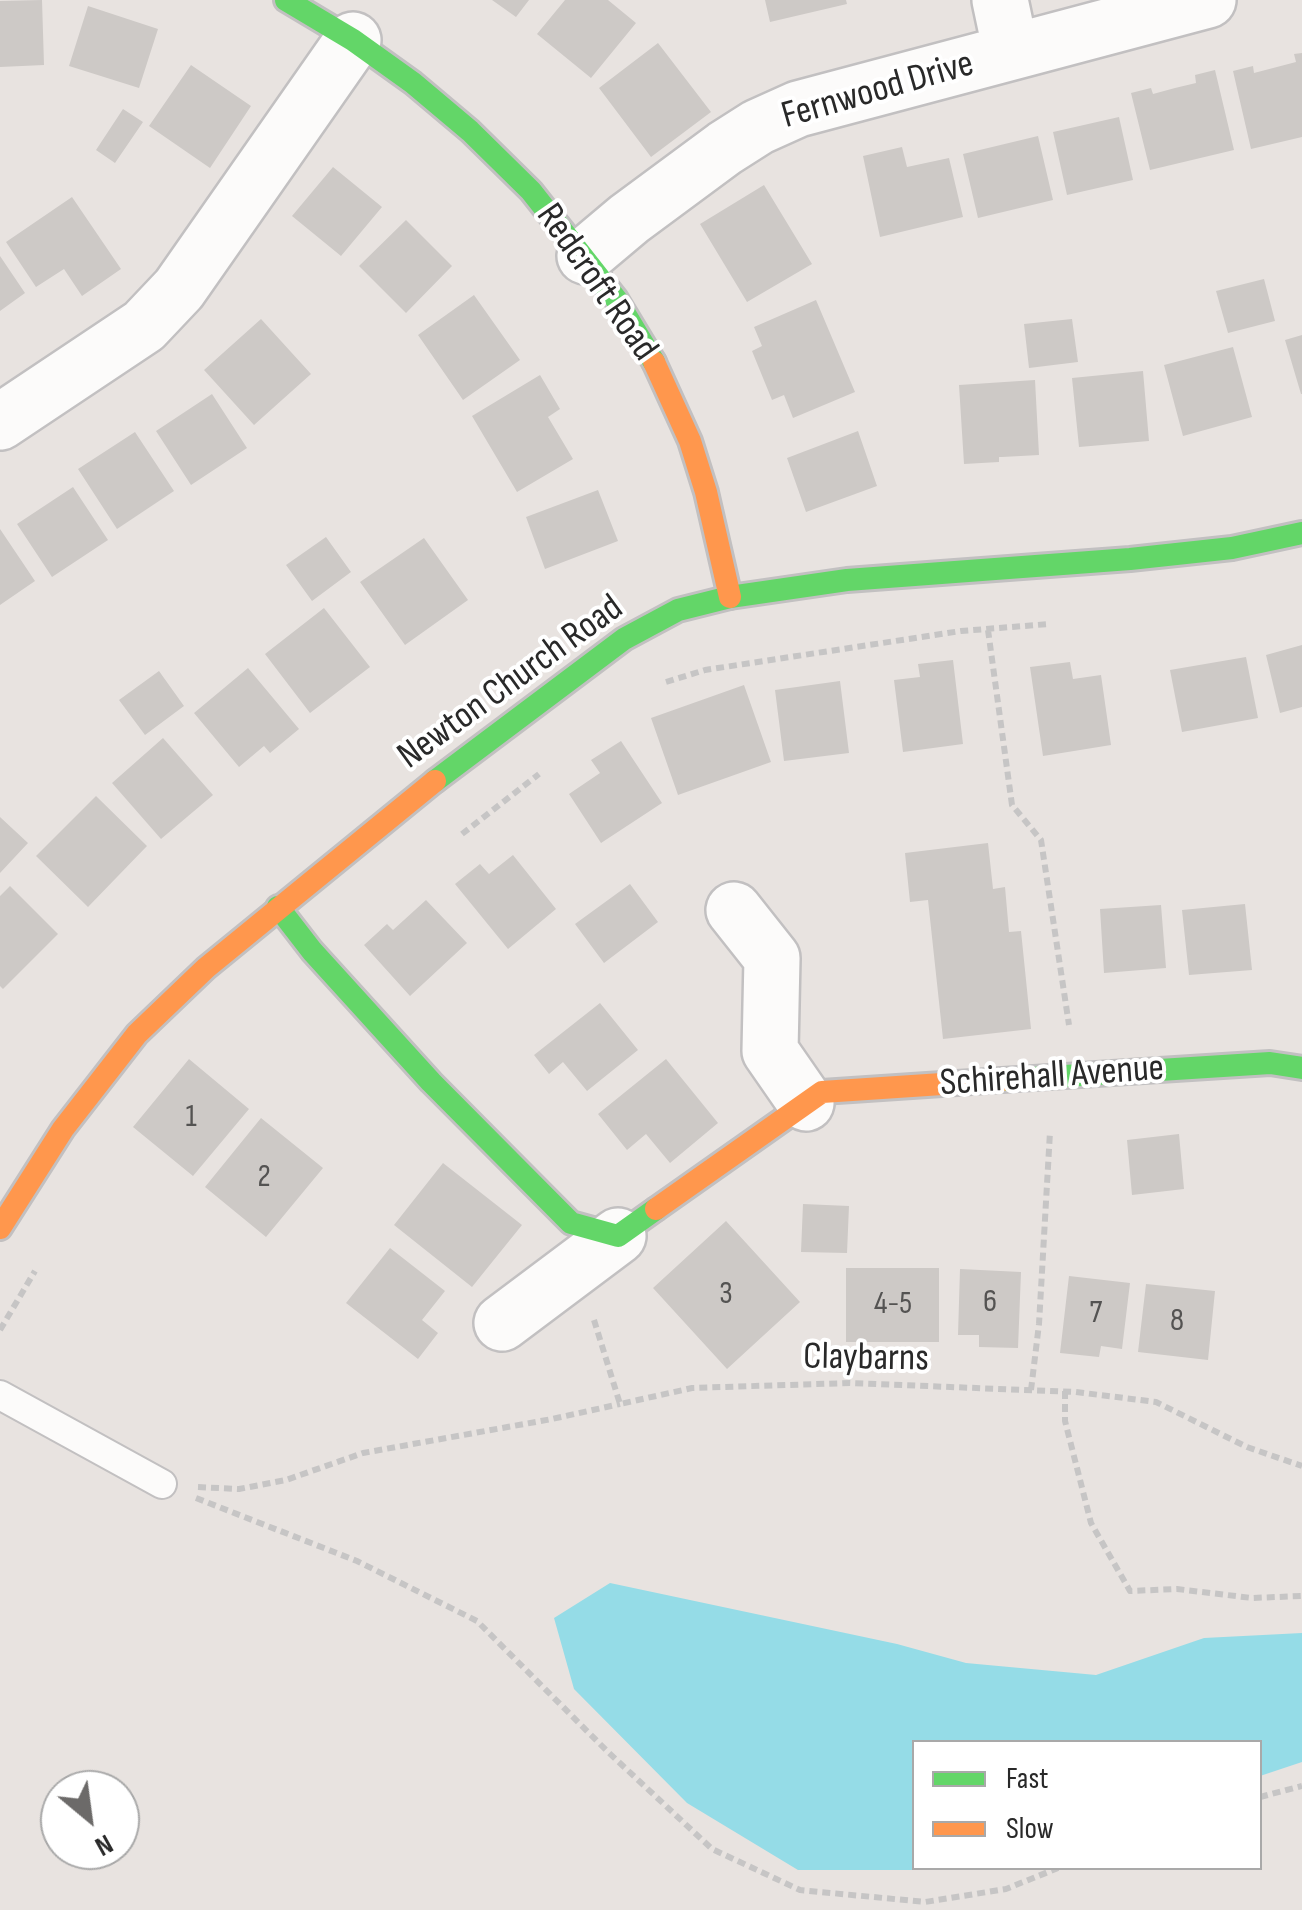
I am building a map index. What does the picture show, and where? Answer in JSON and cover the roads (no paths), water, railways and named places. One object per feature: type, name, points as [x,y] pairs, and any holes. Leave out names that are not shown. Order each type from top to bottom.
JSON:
[{"type":"street","name":"Redcroft Road","points":[[286,0],[413,83],[470,131],[530,191],[616,299],[645,344],[690,441],[730,597]]},
{"type":"street","points":[[1000,0],[1012,52]]},
{"type":"street","name":"Fernwood Drive","points":[[584,256],[758,127],[798,109],[1208,0]]},
{"type":"street","points":[[0,422],[144,326],[179,289],[352,40]]},
{"type":"street","name":"Newton Church Road","points":[[0,1228],[63,1129],[137,1034],[206,968],[464,757],[624,639],[678,610],[730,597],[847,580],[1130,559],[1232,548],[1302,533]]},
{"type":"street","points":[[278,907],[312,951],[431,1082],[597,1251]]},
{"type":"street","points":[[734,910],[772,958],[770,1051],[806,1104]]},
{"type":"street","name":"Schirehall Avenue","points":[[502,1323],[822,1092],[1270,1064],[1302,1068]]},
{"type":"lane","points":[[0,1395],[162,1484]]},
{"type":"water","points":[[610,1583],[897,1644],[966,1663],[1096,1675],[1204,1638],[1302,1633],[1302,1762],[1262,1775],[1262,1740],[912,1740],[912,1870],[798,1870],[687,1803],[574,1689],[554,1618]]}]
